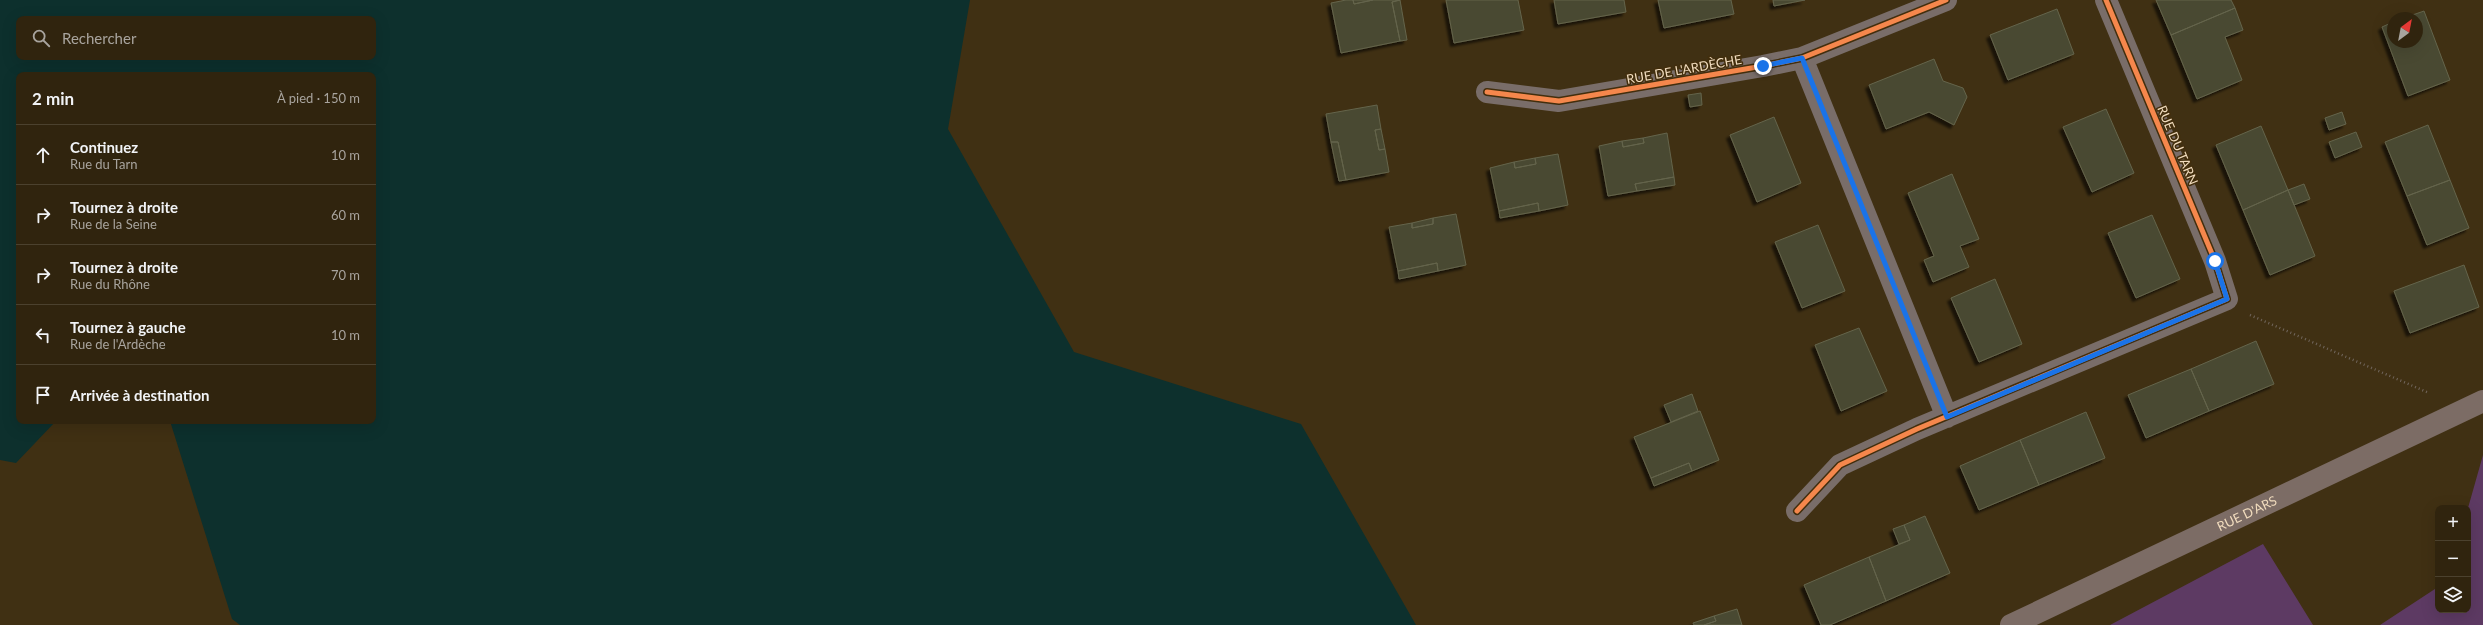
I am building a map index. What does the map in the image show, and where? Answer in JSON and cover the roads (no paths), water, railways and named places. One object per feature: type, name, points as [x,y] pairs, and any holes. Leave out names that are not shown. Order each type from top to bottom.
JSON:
[{"type":"main road","name":"RUE D'ARS","points":[[2011,625],[2474,405]]},
{"type":"street","name":"RUE DE L'ARDÈCHE","points":[[1487,92],[1559,102],[1802,58],[1946,0]]},
{"type":"street","name":"RUE DU TARN","points":[[1947,417],[2227,299],[2215,261],[2106,0]]},
{"type":"street","points":[[1797,511],[1840,465],[1947,417],[1802,58]]},
{"type":"water","points":[[0,0],[970,0],[948,129],[1074,352],[1301,424],[1416,625],[240,625],[232,619],[171,424],[376,424],[376,72],[16,72],[16,424],[53,424],[16,463],[0,460]]}]
